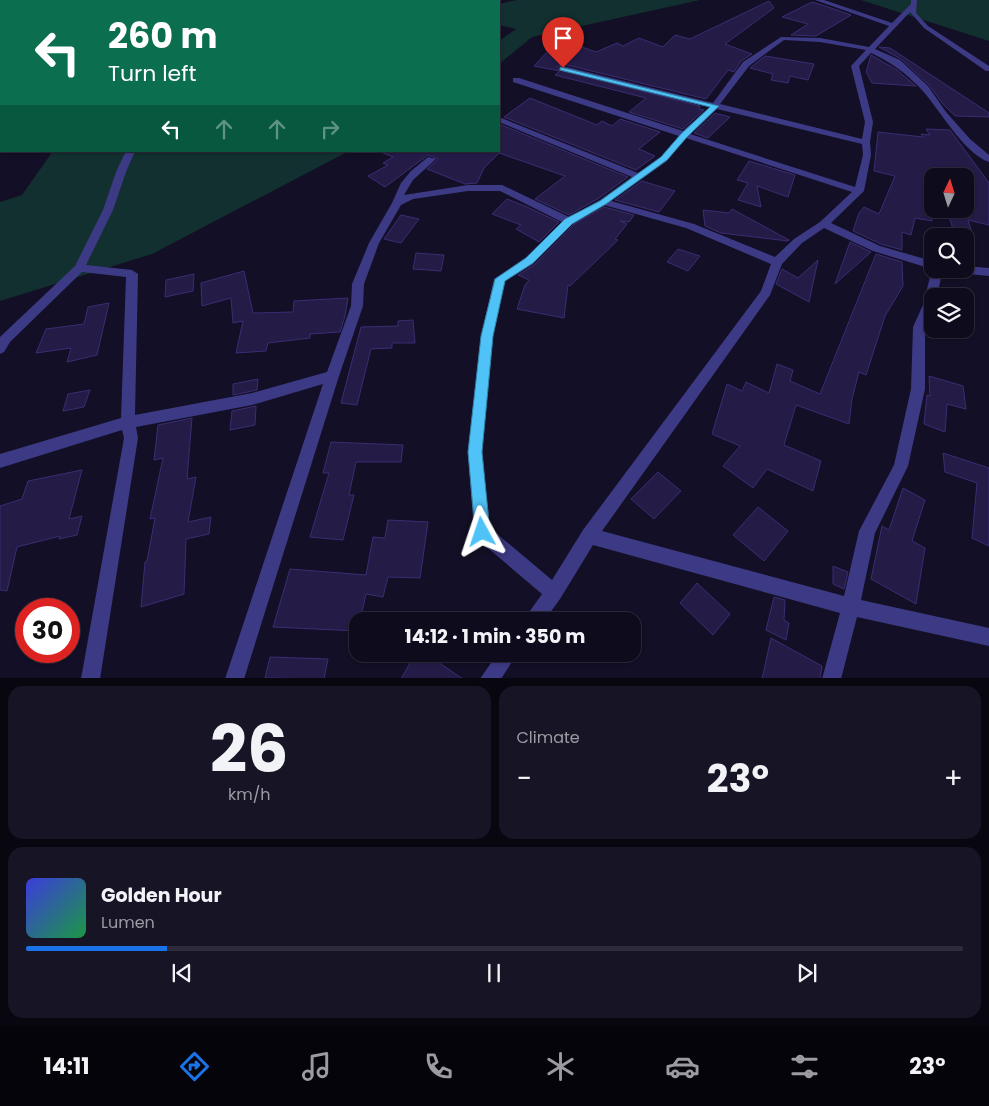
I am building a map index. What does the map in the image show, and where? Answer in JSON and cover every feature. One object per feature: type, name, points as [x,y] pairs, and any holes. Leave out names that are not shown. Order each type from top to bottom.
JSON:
[{"type":"street","points":[[818,0],[894,26]]},
{"type":"street","points":[[540,612],[554,594],[589,536],[766,292],[776,262],[798,241],[824,224],[859,191],[868,155],[866,142],[869,122],[855,66],[869,49],[894,26],[914,1]]},
{"type":"street","points":[[914,1],[914,13],[926,27],[989,69]]},
{"type":"street","points":[[554,594],[482,532],[475,452],[487,336],[500,279],[529,261],[568,222],[603,202],[664,158],[684,135],[715,106],[746,64],[783,38],[820,40],[869,49],[897,62],[912,74],[967,141],[989,158]]},
{"type":"street","points":[[563,68],[778,123],[866,142]]},
{"type":"street","points":[[516,80],[859,191]]},
{"type":"street","points":[[500,119],[638,176]]},
{"type":"street","points":[[0,350],[5,339],[79,268],[108,210],[121,172],[131,152]]},
{"type":"street","points":[[234,678],[332,376],[357,306],[358,284],[374,243],[397,203],[400,189],[410,176],[431,159]]},
{"type":"street","points":[[397,203],[410,196],[468,188],[502,188],[568,222]]},
{"type":"street","points":[[603,202],[690,226],[776,262]]},
{"type":"street","points":[[824,224],[848,238],[886,254],[924,263]]},
{"type":"street","points":[[79,268],[132,274],[129,448],[90,678]]},
{"type":"street","points":[[974,271],[989,272]]},
{"type":"street","points":[[831,678],[851,607],[867,531],[901,466],[918,389],[919,327],[928,305],[935,278]]},
{"type":"street","points":[[0,461],[128,422],[252,399],[332,376]]},
{"type":"street","points":[[589,536],[851,607],[989,637]]},
{"type":"street","points":[[489,678],[502,662]]},
{"type":"green space","points":[[517,0],[700,0],[532,37],[500,63],[500,40],[516,29],[500,25],[500,4]]},
{"type":"green space","points":[[861,0],[989,0],[989,41]]},
{"type":"green space","points":[[52,152],[347,152],[152,254],[0,301],[0,202],[22,195]]},
{"type":"building","points":[[769,1],[774,8],[725,44],[752,54],[741,61],[734,72],[728,70],[706,99],[563,64],[557,67],[559,70],[700,106],[699,109],[704,110],[683,129],[629,112],[646,98],[555,75],[560,71],[534,66],[550,49],[560,52],[576,45],[596,52],[617,43],[623,46],[639,38],[663,47],[675,35],[690,39]]},
{"type":"building","points":[[812,2],[851,15],[816,36],[791,35],[808,24],[782,17]]},
{"type":"building","points":[[879,47],[890,48],[989,113],[989,117],[955,116],[929,85],[901,59]]},
{"type":"building","points":[[871,55],[897,70],[916,86],[872,83],[866,72]]},
{"type":"building","points":[[765,56],[814,64],[808,80],[790,76],[788,83],[771,80],[773,74],[750,68]]},
{"type":"building","points":[[530,98],[597,125],[602,121],[612,126],[620,119],[660,132],[639,149],[655,156],[636,170],[504,117]]},
{"type":"building","points":[[715,113],[730,117],[708,138],[694,133]]},
{"type":"building","points":[[500,124],[628,177],[599,198],[569,215],[535,199],[565,176],[499,153],[484,168],[477,183],[465,184],[427,169],[438,159],[428,155],[385,187],[368,176],[388,165],[383,163],[393,157],[383,153],[500,152]]},
{"type":"building","points":[[926,129],[950,130],[989,183],[989,225],[968,220],[970,228],[953,228],[950,218],[974,218],[974,168],[924,168],[924,218],[932,218],[932,221],[915,218],[911,235],[902,232],[902,250],[881,244],[853,231],[859,213],[864,207],[879,214],[895,176],[874,171],[878,132],[923,137],[921,134],[930,135]]},
{"type":"building","points":[[749,161],[795,175],[788,197],[757,186],[761,207],[738,200],[748,183],[737,180]]},
{"type":"building","points":[[642,181],[675,191],[659,212],[615,200]]},
{"type":"building","points":[[507,199],[559,222],[539,242],[516,229],[521,225],[492,214]]},
{"type":"building","points":[[604,207],[634,215],[629,222],[620,221],[627,224],[615,239],[618,240],[570,286],[568,285],[564,318],[517,309],[525,285],[529,280],[518,275],[534,265],[574,224]]},
{"type":"building","points":[[732,209],[789,240],[721,233],[705,226],[703,210],[729,213]]},
{"type":"building","points":[[401,215],[419,219],[401,243],[384,239]]},
{"type":"building","points":[[850,242],[871,252],[835,284]]},
{"type":"building","points":[[678,249],[700,256],[688,271],[667,262]]},
{"type":"building","points":[[416,253],[444,255],[441,271],[413,269]]},
{"type":"building","points":[[876,254],[902,262],[903,286],[885,316],[866,375],[859,372],[852,399],[849,424],[796,405],[784,445],[821,461],[813,491],[767,469],[753,488],[723,466],[740,446],[712,434],[727,384],[742,391],[746,382],[769,393],[777,364],[793,370],[790,381],[820,394]]},
{"type":"building","points":[[818,260],[809,302],[776,284],[782,269],[798,278]]},
{"type":"building","points":[[244,271],[253,313],[293,312],[294,301],[348,298],[340,332],[310,334],[310,338],[268,343],[266,351],[236,353],[243,321],[233,323],[231,298],[202,306],[201,283]]},
{"type":"building","points":[[194,274],[193,291],[165,297],[166,280]]},
{"type":"building","points":[[109,303],[97,355],[67,362],[71,348],[36,353],[46,329],[84,324],[88,307]]},
{"type":"building","points":[[413,320],[415,343],[392,343],[392,348],[371,349],[357,405],[341,403],[361,327],[398,326],[398,321]]},
{"type":"building","points":[[929,376],[963,386],[966,409],[947,404],[945,432],[924,424],[927,395],[930,396]]},
{"type":"building","points":[[258,379],[257,390],[233,395],[233,384]]},
{"type":"building","points":[[90,390],[84,407],[63,411],[68,394]]},
{"type":"building","points":[[256,406],[255,425],[230,430],[232,411]]},
{"type":"building","points":[[192,418],[187,479],[196,477],[188,522],[211,517],[209,534],[186,539],[184,594],[141,607],[145,562],[147,561],[155,518],[150,519],[163,458],[154,460],[158,425]]},
{"type":"building","points":[[331,442],[403,445],[401,462],[356,462],[349,495],[354,495],[343,540],[310,537],[329,473],[323,473]]},
{"type":"building","points":[[943,453],[989,468],[989,546],[972,538],[977,483],[945,472]]},
{"type":"building","points":[[82,470],[69,519],[82,516],[77,535],[59,539],[60,536],[17,547],[7,591],[0,590],[0,506],[22,499],[28,481]]},
{"type":"building","points":[[658,472],[681,491],[654,519],[631,499]]},
{"type":"building","points":[[903,488],[925,500],[912,541],[925,548],[916,604],[871,579],[882,526],[889,530]]},
{"type":"building","points":[[758,507],[788,531],[764,561],[733,535]]},
{"type":"building","points":[[388,520],[428,522],[420,578],[388,577],[383,597],[366,594],[362,612],[349,612],[349,631],[273,627],[290,569],[366,575],[373,537],[385,538]]},
{"type":"building","points":[[833,566],[848,572],[844,589],[833,584]]},
{"type":"building","points":[[697,583],[730,614],[713,635],[680,603]]},
{"type":"building","points":[[774,597],[785,600],[784,620],[789,623],[786,640],[766,630]]},
{"type":"building","points":[[771,638],[822,666],[820,678],[762,678]]},
{"type":"building","points":[[270,657],[328,659],[324,678],[265,678]]},
{"type":"building","points":[[411,662],[438,662],[462,678],[402,678]]},
{"type":"route","points":[[482,532],[475,452],[487,336],[500,279],[529,261],[568,222],[603,202],[664,158],[684,135],[715,106],[563,68]]}]
